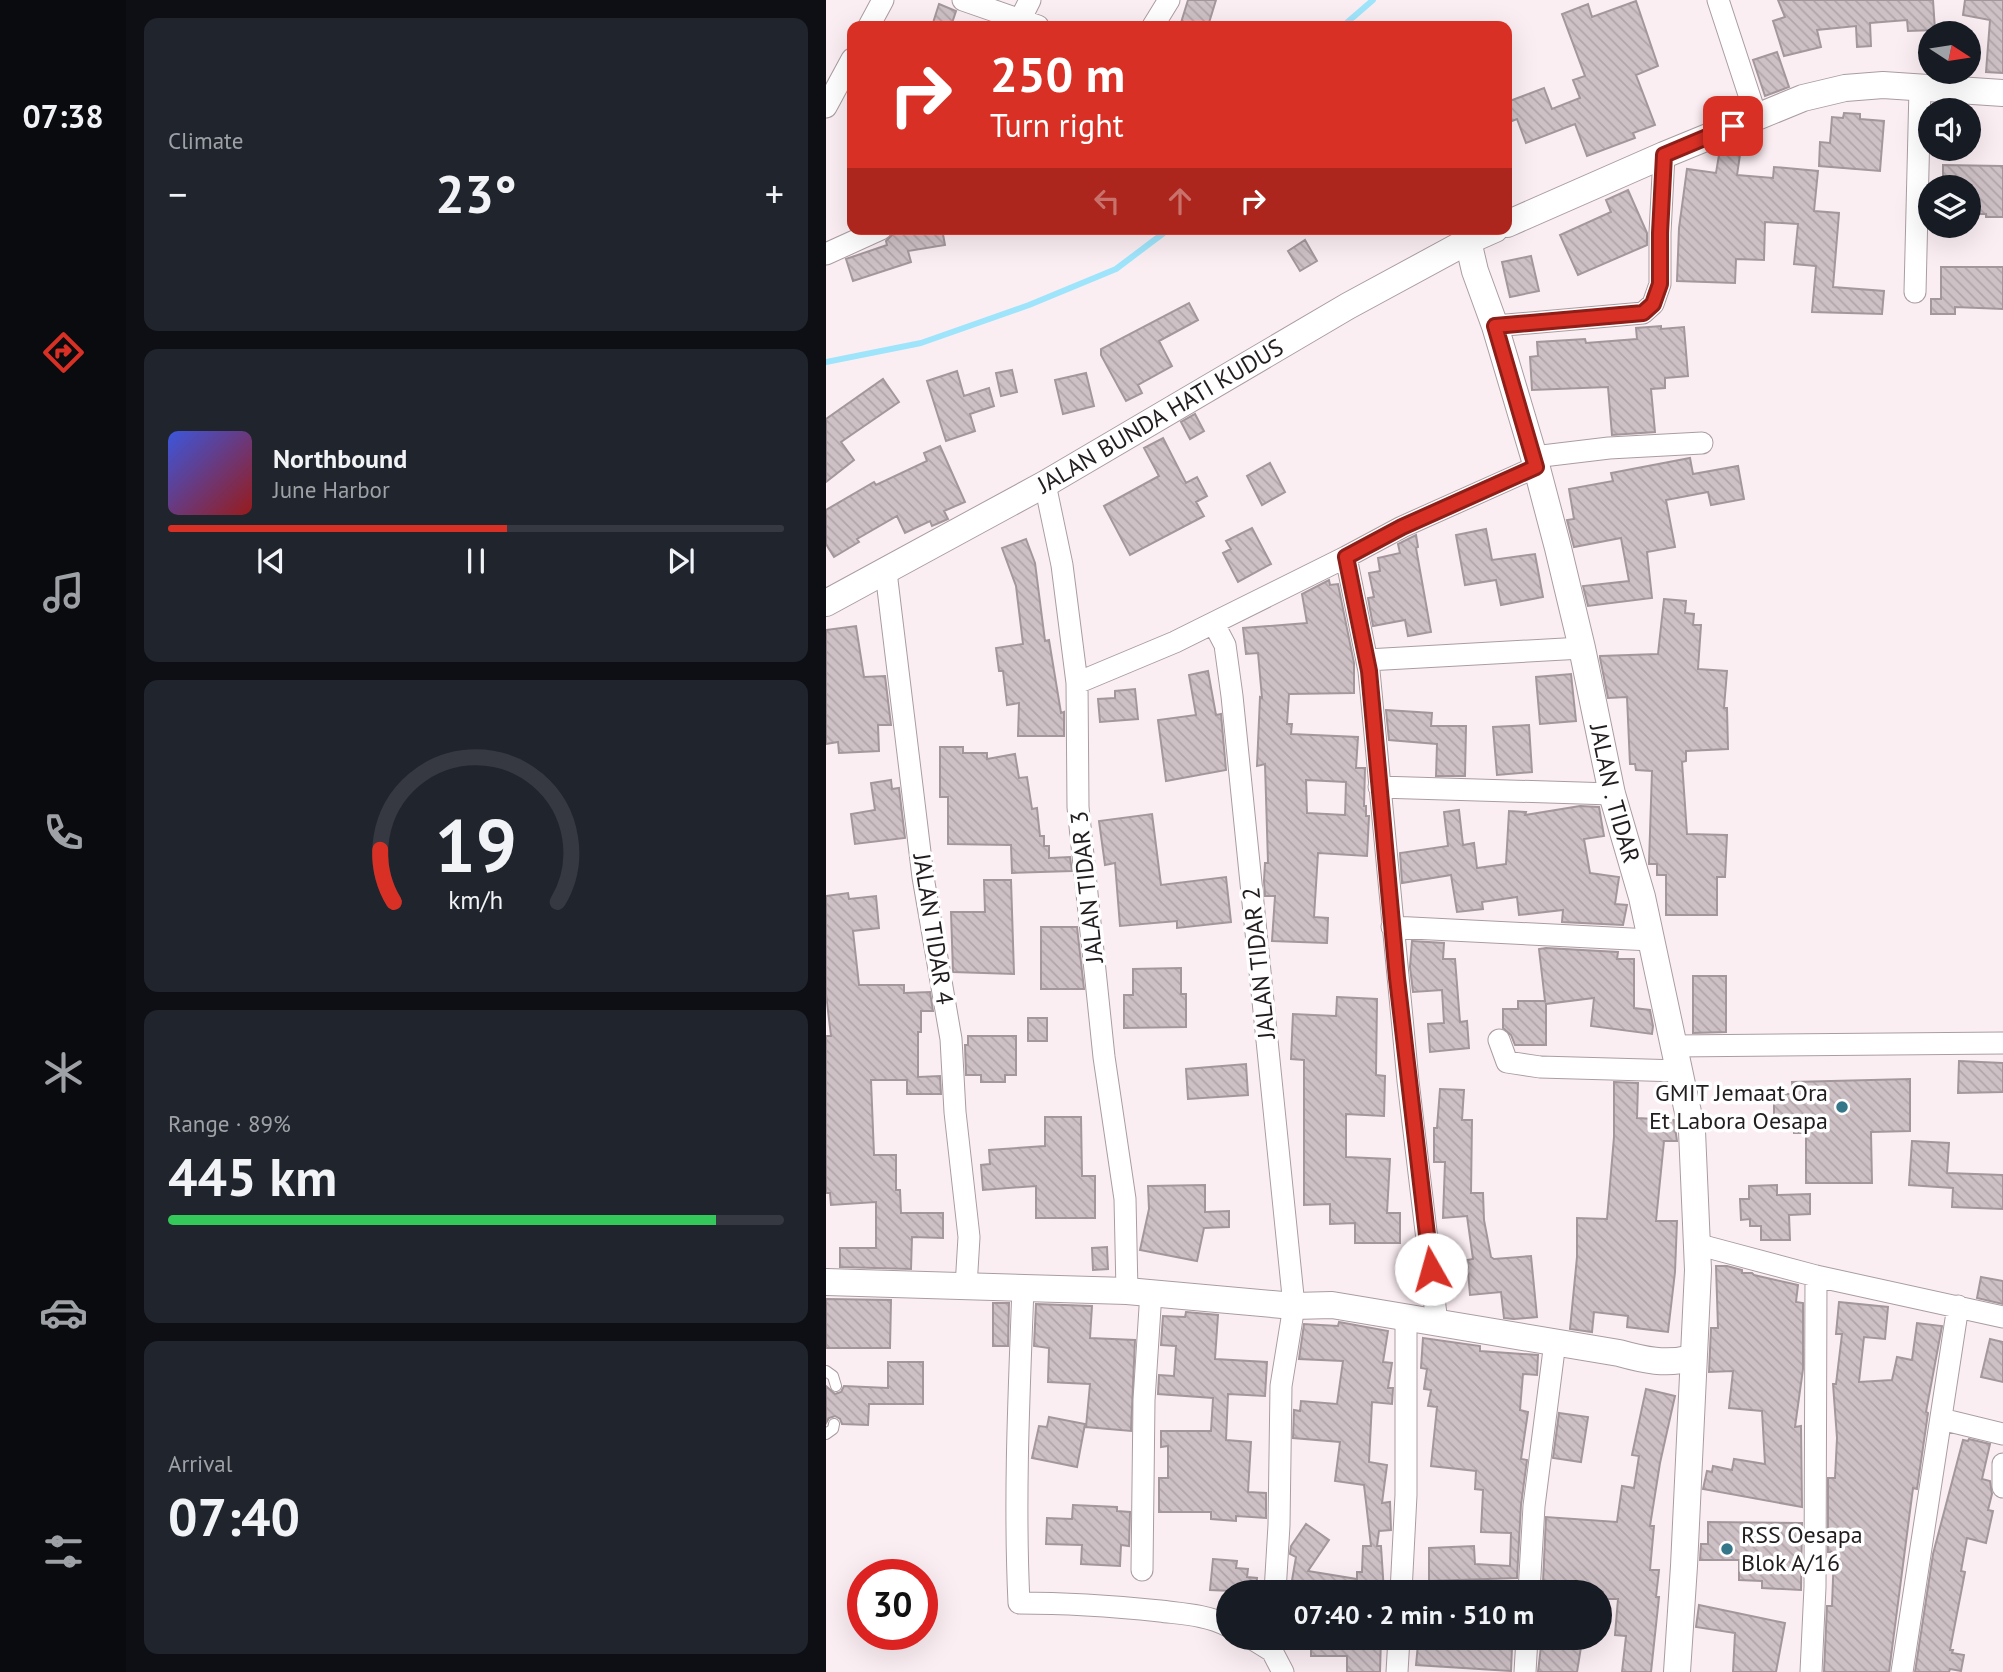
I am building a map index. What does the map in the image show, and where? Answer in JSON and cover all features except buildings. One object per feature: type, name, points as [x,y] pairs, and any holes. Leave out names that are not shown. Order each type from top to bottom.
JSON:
[{"type":"street","points":[[872,21],[883,0]]},
{"type":"street","points":[[963,0],[1017,21]]},
{"type":"street","points":[[1026,21],[1030,0]]},
{"type":"street","points":[[1156,21],[1169,0]]},
{"type":"street","points":[[1718,0],[1756,116]]},
{"type":"street","points":[[826,107],[847,68]]},
{"type":"street","points":[[1512,222],[1803,98],[1845,88],[1883,85],[2003,93]]},
{"type":"street","points":[[1914,292],[1920,89]]},
{"type":"street","points":[[1495,326],[1643,313],[1653,304],[1660,284],[1664,155]]},
{"type":"street","points":[[826,254],[868,235]]},
{"type":"street","name":"JALAN BUNDA HATI KUDUS","points":[[826,603],[1045,484],[1325,319],[1482,235]]},
{"type":"street","name":"JALAN . TIDAR","points":[[1468,241],[1535,462],[1582,648],[1612,794],[1642,897],[1692,1131],[1698,1270],[1677,1672]]},
{"type":"street","points":[[1077,683],[1214,624],[1262,597],[1535,462],[1609,448],[1702,443]]},
{"type":"street","name":"JALAN TIDAR 3","points":[[1045,484],[1062,565],[1077,683],[1078,807],[1104,1058],[1139,1292],[1144,1400],[1142,1570]]},
{"type":"street","points":[[1346,557],[1367,660],[1392,927],[1437,1323]]},
{"type":"street","name":"JALAN TIDAR 4","points":[[886,572],[923,877],[951,1039],[955,1112],[969,1237],[966,1287]]},
{"type":"street","name":"JALAN TIDAR 2","points":[[1214,624],[1225,645],[1232,696],[1294,1306],[1281,1386],[1276,1580]]},
{"type":"street","points":[[1367,660],[1582,648]]},
{"type":"street","points":[[1379,787],[1612,794]]},
{"type":"street","points":[[1392,927],[1651,940]]},
{"type":"street","points":[[1499,1040],[1507,1062],[1540,1067],[2003,1043]]},
{"type":"street","points":[[1696,1244],[1816,1276],[2003,1317]]},
{"type":"street","points":[[1811,1672],[1815,1587],[1816,1276]]},
{"type":"street","points":[[826,1282],[1139,1292],[1294,1306],[1332,1305],[1671,1363],[1692,1357]]},
{"type":"street","points":[[1023,1288],[1018,1415],[1019,1603],[1104,1605],[1216,1620]]},
{"type":"street","points":[[1902,1672],[1958,1306]]},
{"type":"street","points":[[1402,1580],[1406,1496],[1406,1318]]},
{"type":"street","points":[[1531,1580],[1534,1506],[1555,1342]]},
{"type":"street","points":[[1941,1419],[2003,1434]]},
{"type":"street","points":[[2003,1464],[2003,1487]]},
{"type":"street","points":[[1275,1650],[1283,1672]]},
{"type":"street","points":[[1397,1672],[1398,1650]]},
{"type":"street","points":[[1525,1672],[1526,1650]]},
{"type":"lane","points":[[826,1371],[833,1376],[835,1386]]},
{"type":"lane","points":[[826,1434],[834,1424]]},
{"type":"waterway","points":[[1349,21],[1373,0]]},
{"type":"waterway","points":[[826,362],[921,343],[1029,305],[1116,269],[1161,235]]},
{"type":"place","name":"GMIT Jemaat Ora Et Labora Oesapa","points":[[1842,1107]]},
{"type":"place","name":"RSS Oesapa Blok A/16","points":[[1727,1549]]},
{"type":"route","points":[[1431,1269],[1397,978],[1369,671],[1346,557],[1402,527],[1536,467],[1495,326],[1643,313],[1653,304],[1660,284],[1664,155],[1733,126]]}]
